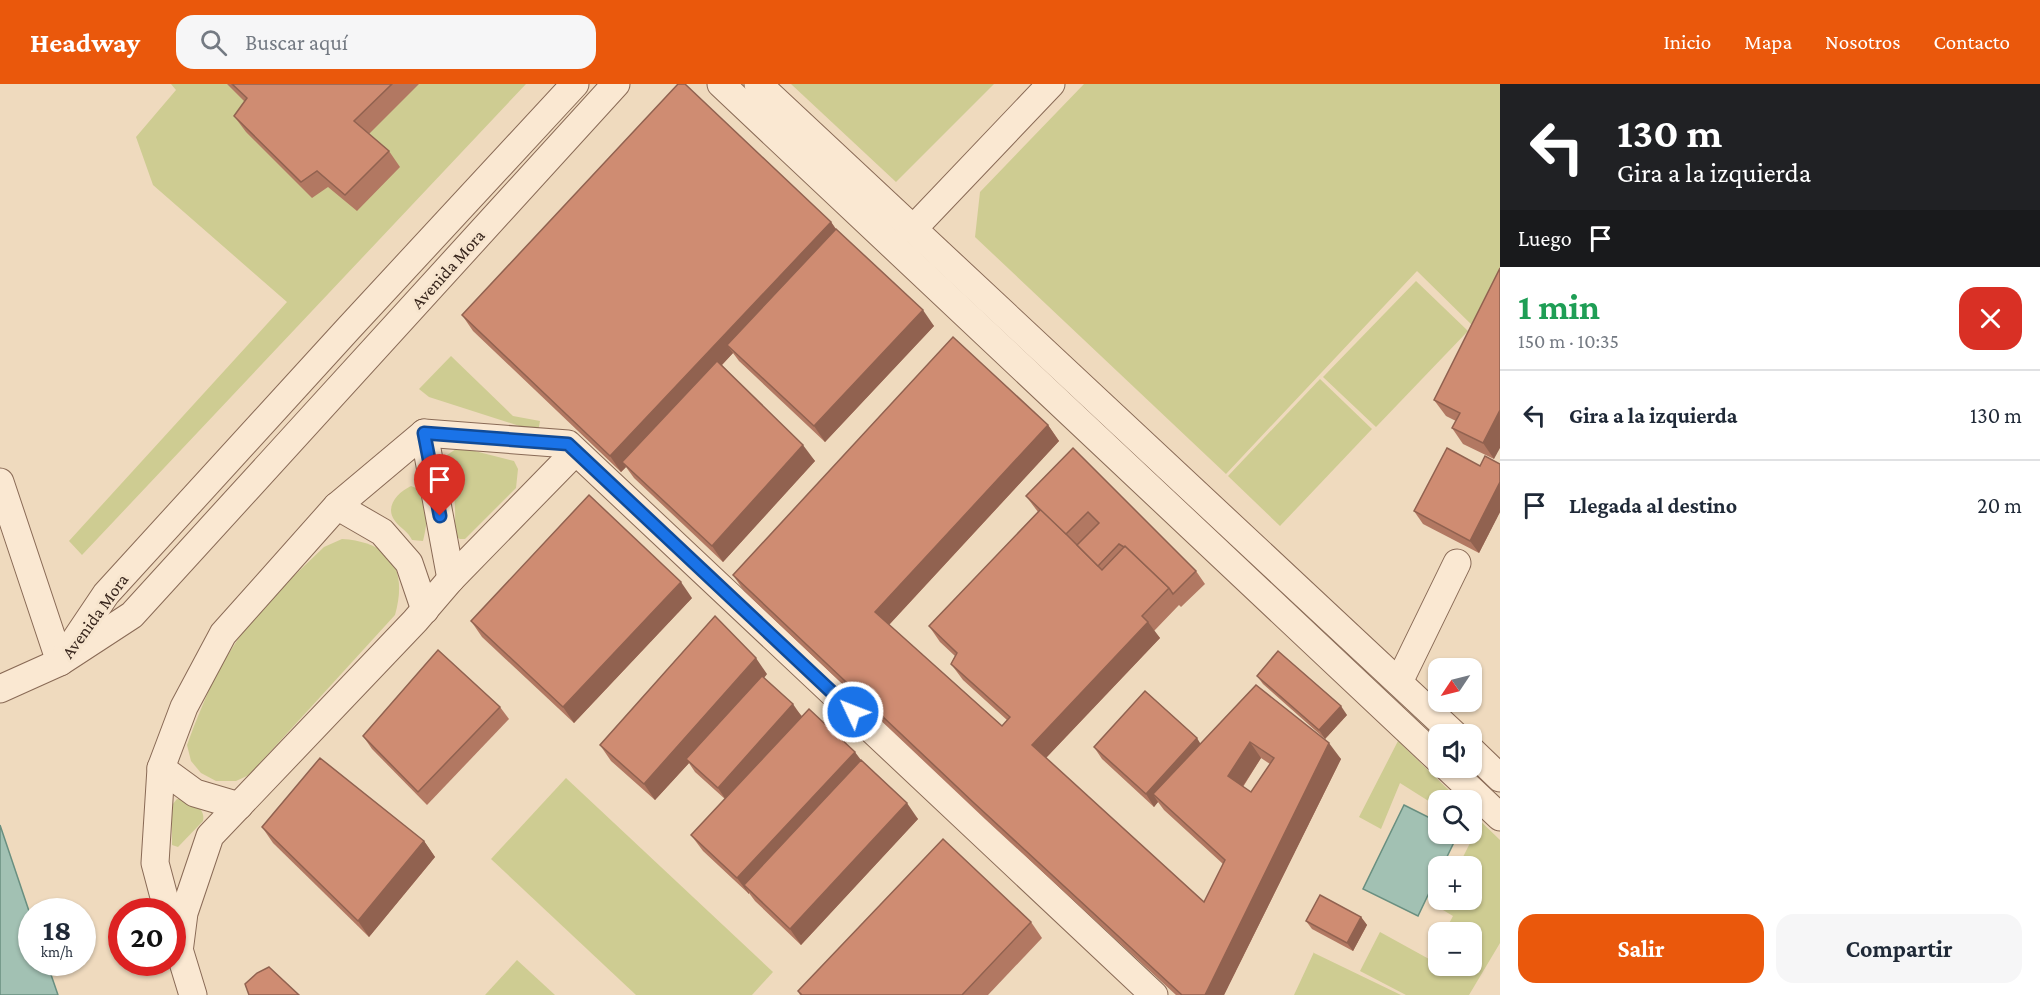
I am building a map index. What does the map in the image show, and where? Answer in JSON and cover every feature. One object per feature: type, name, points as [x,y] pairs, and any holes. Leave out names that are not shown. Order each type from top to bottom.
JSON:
[{"type":"lane","name":"Avenida Mora","points":[[60,662],[106,594],[575,84]]},
{"type":"lane","name":"Avenida Mora","points":[[60,662],[132,615],[616,84]]},
{"type":"lane","points":[[721,84],[1428,750]]},
{"type":"lane","points":[[758,84],[1443,724]]},
{"type":"lane","points":[[913,229],[1051,84]]},
{"type":"lane","points":[[424,433],[451,579]]},
{"type":"lane","points":[[164,898],[155,863],[161,768],[184,707],[223,634],[337,506],[424,433],[568,444],[1154,995]]},
{"type":"lane","points":[[186,904],[210,836],[425,610],[451,579],[575,452]]},
{"type":"lane","points":[[0,482],[60,662],[0,689]]},
{"type":"lane","points":[[337,506],[382,532],[409,563],[425,610]]},
{"type":"lane","points":[[1399,682],[1457,563]]},
{"type":"lane","points":[[1482,761],[1500,778]]},
{"type":"lane","points":[[161,768],[195,793],[239,806]]},
{"type":"lane","points":[[1459,778],[1500,817]]},
{"type":"lane","points":[[186,972],[193,995]]},
{"type":"shaded area","points":[[171,84],[526,84],[82,555],[69,541],[287,302],[153,185],[136,137],[176,90]]},
{"type":"shaded area","points":[[791,84],[994,84],[896,182]]},
{"type":"shaded area","points":[[1084,84],[1500,84],[1500,284],[1477,330],[1417,271],[1226,474],[975,237],[980,192]]},
{"type":"shaded area","points":[[1416,281],[1468,331],[1376,427],[1323,377]]},
{"type":"shaded area","points":[[451,356],[513,416],[540,421],[538,432],[429,397],[419,389]]},
{"type":"shaded area","points":[[1320,379],[1372,429],[1280,526],[1228,476]]},
{"type":"shaded area","points":[[459,447],[514,461],[518,469],[516,488],[465,539],[455,536],[454,496],[446,464],[447,455]]},
{"type":"shaded area","points":[[411,486],[417,488],[426,500],[427,518],[423,541],[412,540],[392,516],[394,500]]},
{"type":"shaded area","points":[[342,539],[359,541],[372,546],[383,552],[391,561],[397,572],[399,584],[395,615],[249,775],[236,781],[216,781],[201,773],[191,761],[187,745],[215,675],[254,614],[324,547]]},
{"type":"shaded area","points":[[1398,741],[1428,770],[1428,778],[1436,778],[1449,790],[1428,790],[1428,801],[1400,783],[1381,829],[1359,817]]},
{"type":"shaded area","points":[[566,778],[773,972],[752,995],[636,995],[491,859]]},
{"type":"shaded area","points":[[177,799],[187,800],[196,805],[203,816],[203,821],[178,847],[172,845],[172,805]]},
{"type":"shaded area","points":[[1404,805],[1428,817],[1428,844],[1453,844],[1447,856],[1428,856],[1428,895],[1418,916],[1363,889]]},
{"type":"shaded area","points":[[1482,823],[1500,840],[1500,943],[1482,973],[1482,922],[1450,922],[1453,916],[1443,910],[1482,910],[1482,856],[1464,856],[1470,844],[1482,844]]},
{"type":"shaded area","points":[[0,825],[25,898],[18,898],[18,976],[51,976],[58,995],[0,995]]},
{"type":"shaded area","points":[[1380,932],[1428,958],[1428,976],[1480,976],[1469,995],[1406,995],[1360,971]]},
{"type":"shaded area","points":[[1314,953],[1401,995],[1294,995]]},
{"type":"shaded area","points":[[517,960],[555,995],[485,995]]},
{"type":"building","points":[[232,84],[392,84],[354,121],[389,151],[345,195],[317,171],[301,182],[234,116],[247,98]]},
{"type":"building","points":[[678,84],[685,84],[831,222],[610,456],[462,315]]},
{"type":"building","points":[[836,229],[923,310],[814,426],[727,345]]},
{"type":"building","points":[[1500,268],[1500,410],[1483,443],[1452,428],[1460,413],[1434,400]]},
{"type":"building","points":[[953,337],[1048,425],[875,612],[1002,726],[1010,717],[951,664],[957,653],[929,626],[1041,509],[1102,570],[1125,546],[1169,588],[1142,616],[1148,622],[1032,745],[1204,902],[1225,860],[1153,794],[1256,685],[1329,743],[1205,995],[1182,995],[974,803],[733,575]],"holes":[[[1250,742],[1274,758],[1251,792],[1228,776]]]},
{"type":"building","points":[[717,361],[803,445],[712,546],[622,462]]},
{"type":"building","points":[[1073,448],[1196,571],[1173,594],[1125,546],[1119,544],[1098,566],[1077,545],[1099,523],[1088,512],[1066,534],[1026,496]]},
{"type":"building","points":[[1447,448],[1480,466],[1485,456],[1500,464],[1500,482],[1470,541],[1414,511]]},
{"type":"building","points":[[589,495],[681,582],[563,707],[471,621]]},
{"type":"building","points":[[715,616],[756,658],[644,784],[600,745]]},
{"type":"building","points":[[438,650],[500,707],[418,792],[363,736]]},
{"type":"building","points":[[1278,651],[1341,706],[1319,730],[1257,676]]},
{"type":"building","points":[[762,676],[793,704],[718,788],[686,759]]},
{"type":"building","points":[[1145,691],[1197,738],[1146,794],[1094,747]]},
{"type":"building","points":[[809,709],[855,752],[737,878],[691,835]]},
{"type":"building","points":[[320,758],[424,841],[358,921],[262,827]]},
{"type":"building","points":[[861,760],[907,803],[790,929],[744,885]]},
{"type":"building","points":[[943,839],[1031,922],[962,995],[802,995],[798,991]]},
{"type":"building","points":[[1320,895],[1361,917],[1347,943],[1306,921]]},
{"type":"building","points":[[269,967],[299,995],[249,995],[245,984],[257,973]]},
{"type":"route","points":[[440,516],[424,433],[568,444],[853,712]]}]
